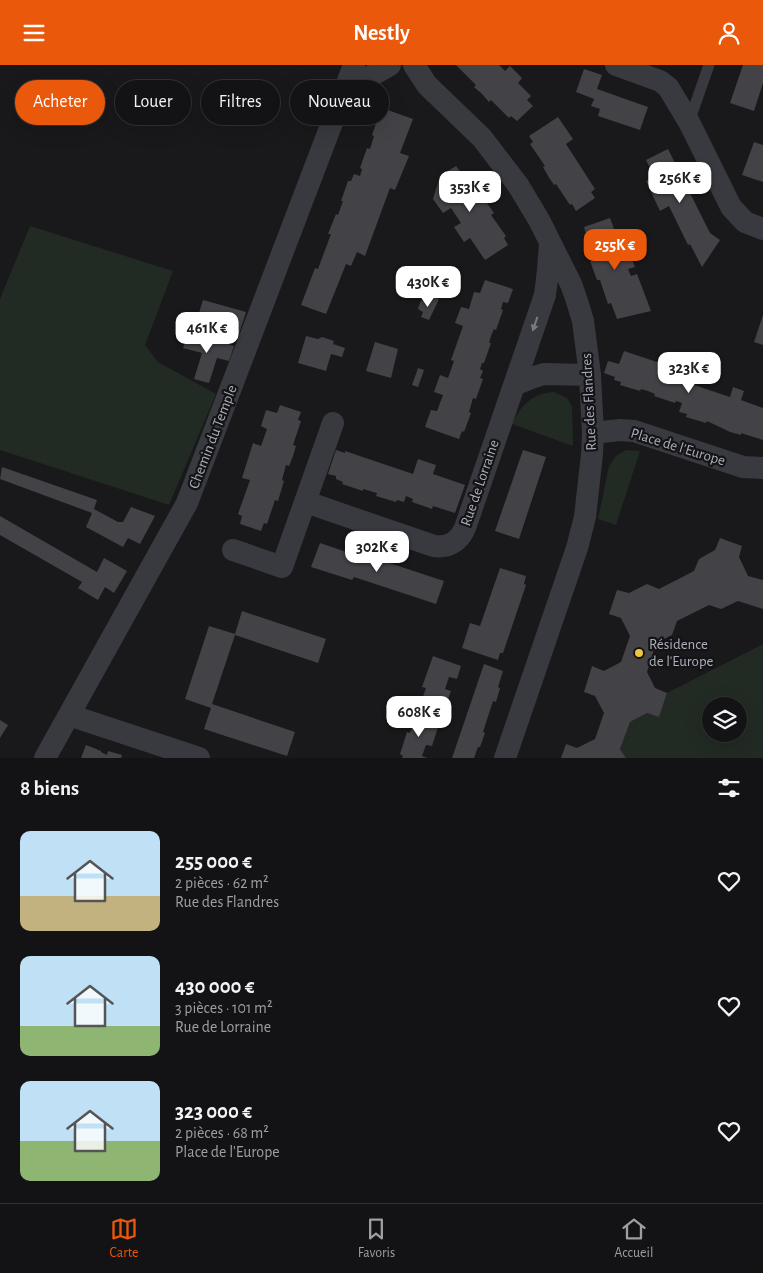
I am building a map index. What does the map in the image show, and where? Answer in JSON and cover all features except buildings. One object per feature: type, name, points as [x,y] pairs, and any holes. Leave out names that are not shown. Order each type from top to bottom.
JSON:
[{"type":"street","name":"Chemin du Temple","points":[[348,80],[354,65]]},
{"type":"street","name":"Chemin du Temple","points":[[362,80],[390,65]]},
{"type":"street","name":"Rue des Flandres","points":[[396,65],[407,74],[427,85]]},
{"type":"street","name":"Rue des Flandres","points":[[414,65],[427,85],[471,126],[499,160],[527,199],[572,284],[559,297],[583,321],[590,375],[593,433],[585,517],[577,548],[506,758]]},
{"type":"street","points":[[616,65],[660,81],[672,92],[731,207],[745,222],[763,229]]},
{"type":"street","name":"Chemin du Temple","points":[[44,758],[163,549],[190,496],[330,125]]},
{"type":"street","name":"Rue de Lorraine","points":[[306,502],[434,546],[446,546],[459,539],[465,529],[525,352],[559,297],[548,270],[550,243]]},
{"type":"street","points":[[525,352],[532,365],[544,374]]},
{"type":"street","points":[[514,385],[531,377],[544,374],[590,375]]},
{"type":"street","points":[[233,550],[282,567],[333,423]]},
{"type":"street","name":"Place de l'Europe","points":[[593,433],[620,430],[634,431],[742,467],[763,468]]},
{"type":"street","points":[[69,715],[200,758]]},
{"type":"lane","points":[[688,122],[709,65]]},
{"type":"shaded area","points":[[30,226],[173,271],[145,345],[158,362],[216,394],[169,505],[0,450],[0,299]]},
{"type":"shaded area","points":[[554,392],[567,398],[572,406],[573,446],[512,424],[523,406],[528,402],[540,395]]},
{"type":"shaded area","points":[[626,450],[640,451],[616,525],[598,519],[609,466],[616,456]]},
{"type":"shaded area","points":[[763,644],[763,758],[626,758],[620,749],[630,722],[647,713],[659,717],[667,693]]},
{"type":"place","name":"Résidence de l'Europe","points":[[639,653]]}]
